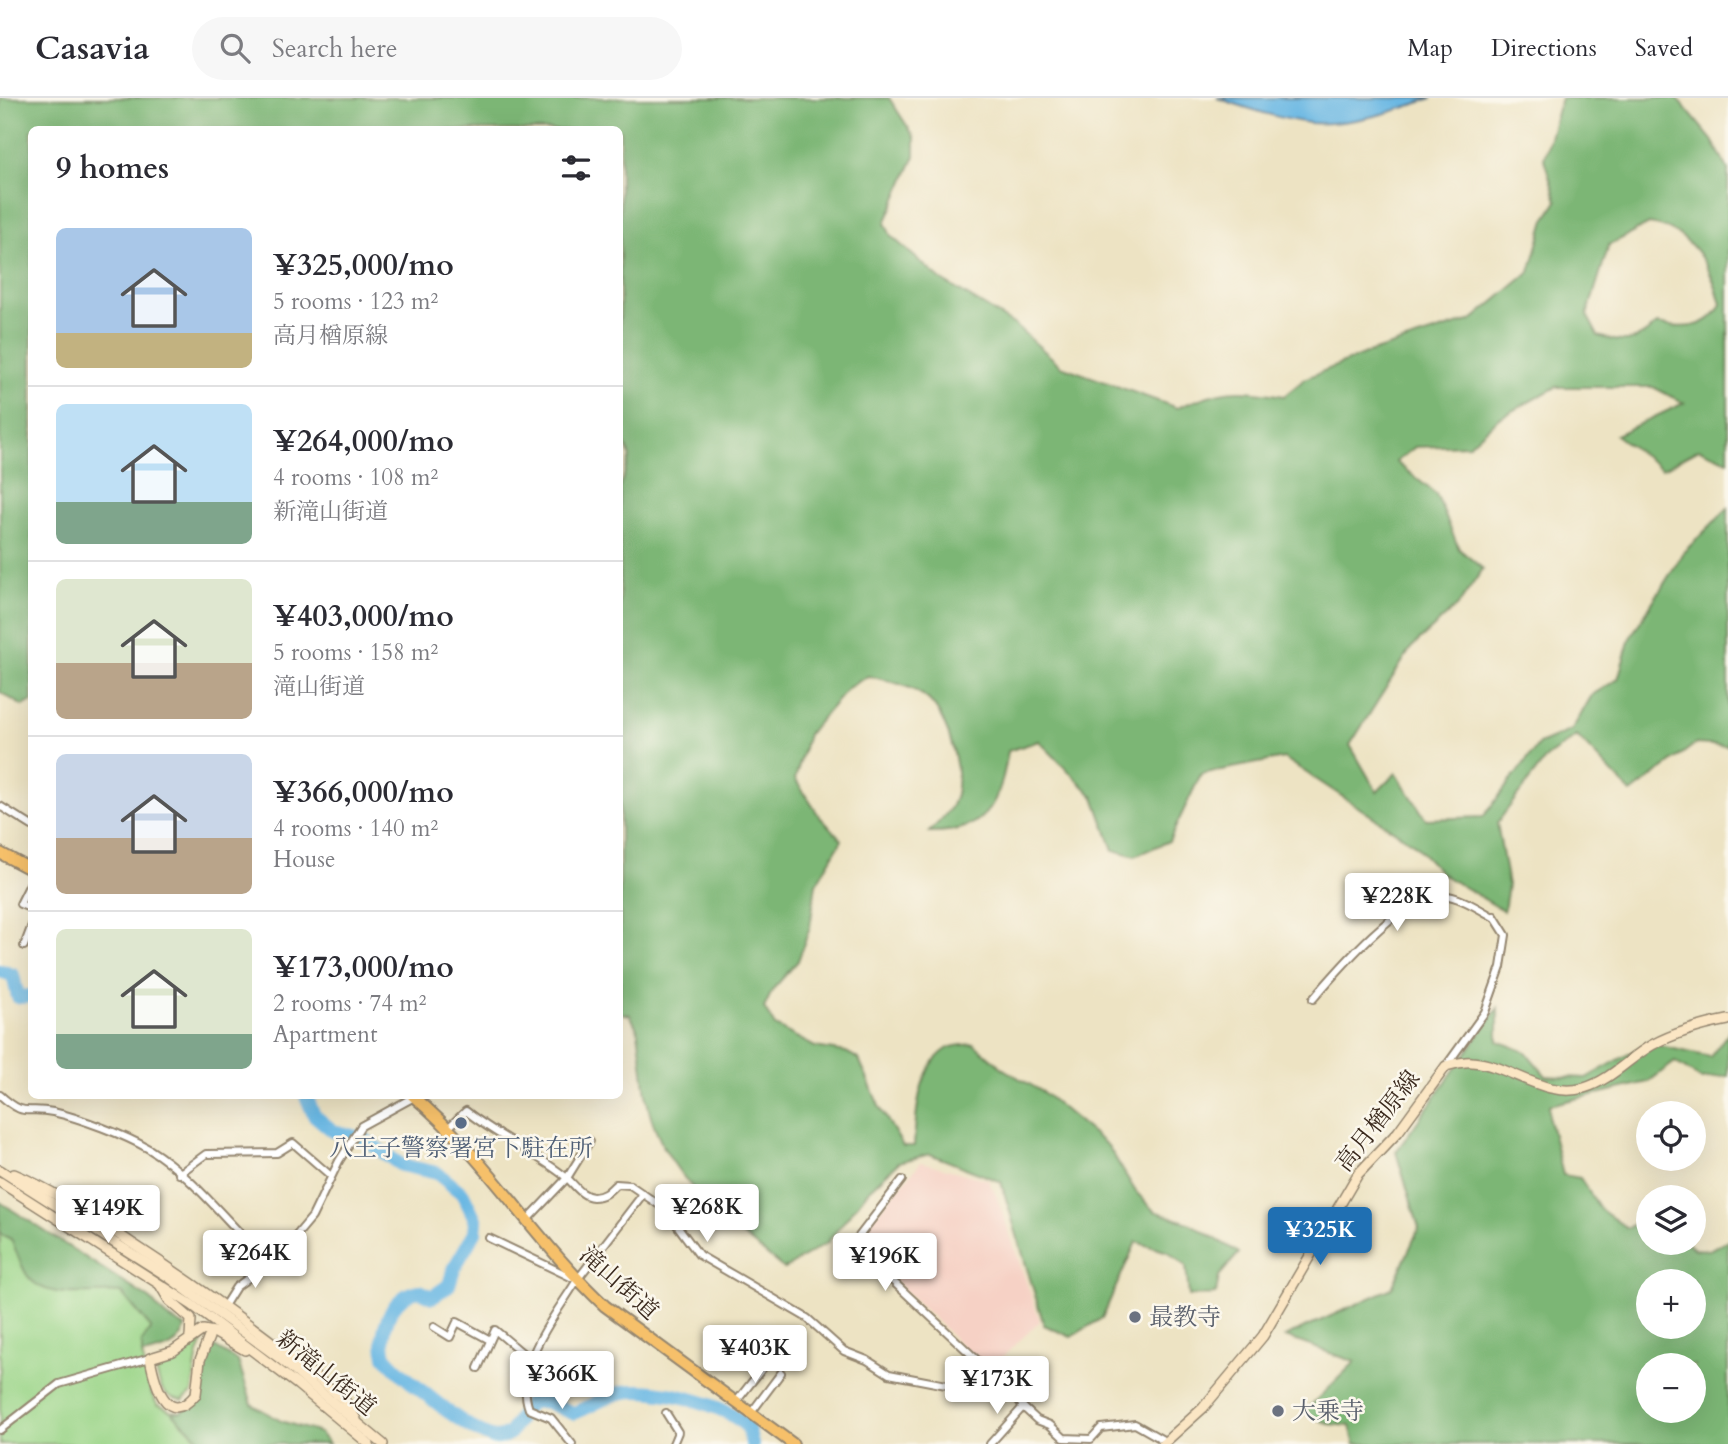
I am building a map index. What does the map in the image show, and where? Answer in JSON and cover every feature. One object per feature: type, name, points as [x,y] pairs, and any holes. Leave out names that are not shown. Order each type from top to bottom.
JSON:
[{"type":"highway","points":[[0,853],[28,868]]},
{"type":"highway","name":"滝山街道","points":[[417,1099],[449,1127],[577,1280],[606,1306],[793,1444]]},
{"type":"main road","name":"高月楢原線","points":[[1164,1443],[1202,1408],[1263,1336],[1358,1174],[1398,1132],[1446,1066],[1470,1061],[1498,1068],[1550,1089],[1585,1088],[1604,1079],[1651,1046],[1682,1033],[1728,1020]]},
{"type":"main road","points":[[0,1169],[42,1187],[224,1308],[345,1401],[358,1424]]},
{"type":"main road","name":"新滝山街道","points":[[0,1169],[170,1278],[278,1357],[382,1443]]},
{"type":"main road","name":"新滝山街道","points":[[0,1182],[158,1282],[268,1362],[369,1444]]},
{"type":"main road","points":[[158,1282],[169,1300],[191,1319],[190,1336]]},
{"type":"main road","points":[[209,1337],[200,1360],[196,1394],[185,1404],[171,1405],[160,1395],[150,1358],[173,1351],[190,1336],[203,1330],[210,1331],[268,1362]]},
{"type":"street","points":[[0,806],[28,824]]},
{"type":"street","points":[[28,888],[20,904],[28,907]]},
{"type":"street","points":[[1313,999],[1359,946],[1420,900],[1443,895],[1494,915],[1506,935],[1501,967],[1485,1013],[1446,1066]]},
{"type":"street","points":[[24,946],[28,936]]},
{"type":"street","points":[[0,1095],[17,1110],[52,1112],[147,1148],[226,1215],[270,1263]]},
{"type":"street","points":[[224,1308],[236,1287],[270,1263],[320,1206],[339,1161],[366,1121],[408,1099]]},
{"type":"street","points":[[449,1127],[466,1111],[490,1131],[567,1178],[581,1193],[592,1197],[604,1195],[616,1184],[623,1183],[643,1194],[674,1217],[699,1255],[807,1318],[844,1350],[867,1360],[888,1374],[993,1394],[1013,1389]]},
{"type":"street","points":[[527,1220],[567,1178],[590,1141]]},
{"type":"street","points":[[179,1174],[206,1154],[277,1153],[293,1143],[331,1176]]},
{"type":"street","points":[[902,1180],[853,1244],[992,1374],[1007,1382],[1023,1407],[1064,1438],[1091,1438],[1101,1428],[1135,1424],[1164,1443]]},
{"type":"street","points":[[572,1444],[551,1418],[529,1409],[525,1388],[532,1361],[577,1280],[643,1194]]},
{"type":"street","points":[[489,1238],[577,1280]]},
{"type":"street","points":[[435,1327],[450,1337],[457,1322],[490,1340]]},
{"type":"street","points":[[478,1368],[495,1331],[532,1361]]},
{"type":"street","points":[[0,1430],[59,1384],[150,1358]]},
{"type":"street","points":[[736,1402],[769,1360]]},
{"type":"street","points":[[751,1413],[781,1373]]},
{"type":"street","points":[[990,1444],[1023,1407]]},
{"type":"street","points":[[666,1413],[678,1432],[673,1444]]},
{"type":"shaded area","points":[[921,1162],[988,1180],[996,1195],[1040,1321],[988,1371],[854,1241]]},
{"type":"green space","points":[[0,98],[889,98],[915,138],[915,156],[885,223],[891,236],[940,279],[1015,325],[1061,366],[1177,408],[1218,393],[1241,391],[1284,396],[1306,378],[1368,353],[1472,320],[1530,272],[1545,220],[1557,201],[1544,159],[1561,98],[1677,98],[1712,140],[1728,169],[1728,461],[1699,449],[1662,469],[1616,435],[1684,403],[1653,387],[1556,387],[1499,418],[1469,445],[1415,447],[1396,462],[1436,494],[1459,549],[1483,569],[1458,605],[1411,648],[1350,745],[1377,792],[1396,773],[1426,819],[1483,817],[1539,744],[1572,730],[1592,695],[1618,679],[1630,638],[1684,552],[1728,508],[1728,746],[1695,744],[1631,793],[1577,736],[1547,757],[1497,823],[1508,885],[1504,911],[1442,874],[1414,844],[1284,758],[1201,774],[1169,841],[1135,856],[1113,850],[1094,797],[1039,741],[1008,751],[1001,785],[995,799],[988,811],[978,820],[949,831],[929,832],[953,803],[957,779],[956,764],[949,734],[936,709],[923,695],[900,684],[868,676],[848,688],[808,734],[795,779],[820,817],[842,840],[816,884],[810,927],[798,961],[773,989],[764,1008],[775,1026],[815,1047],[846,1052],[859,1059],[879,1106],[903,1146],[914,1146],[920,1093],[929,1068],[947,1049],[974,1044],[1005,1070],[1043,1092],[1108,1146],[1136,1192],[1154,1211],[1191,1224],[1239,1253],[1219,1276],[1216,1294],[1189,1296],[1186,1266],[1168,1252],[1136,1242],[1102,1318],[1071,1337],[1044,1325],[1001,1182],[930,1154],[899,1162],[869,1190],[827,1243],[784,1269],[708,1204],[676,1167],[663,1146],[647,1101],[637,1028],[630,1015],[623,1014],[623,478],[630,456],[623,439],[623,126],[28,126],[28,703],[23,706],[0,692]],"holes":[[[1649,224],[1677,233],[1688,241],[1705,263],[1721,304],[1716,313],[1694,326],[1657,324],[1636,339],[1616,341],[1598,336],[1587,315],[1609,245]]]},
{"type":"green space","points":[[1498,1008],[1498,1041],[1526,1052],[1546,1076],[1586,1078],[1648,1043],[1710,1057],[1728,1033],[1728,1076],[1701,1079],[1675,1062],[1648,1082],[1549,1105],[1549,1119],[1563,1175],[1580,1178],[1601,1210],[1627,1228],[1636,1223],[1636,1255],[1706,1255],[1706,1250],[1728,1240],[1728,1444],[1355,1444],[1350,1426],[1328,1424],[1304,1412],[1355,1362],[1285,1337],[1392,1288],[1419,1228],[1396,1152]]},
{"type":"green space","points":[[0,1202],[151,1300],[165,1316],[185,1327],[179,1340],[169,1347],[142,1355],[142,1342],[151,1328],[122,1293],[58,1292],[35,1284],[27,1275],[11,1239],[0,1234]]},
{"type":"green space","points":[[0,1234],[11,1239],[28,1276],[122,1293],[151,1328],[142,1342],[142,1355],[151,1393],[157,1404],[171,1411],[199,1439],[199,1444],[0,1444]]},
{"type":"green space","points":[[203,1341],[197,1357],[192,1392],[183,1400],[171,1397],[163,1391],[159,1382],[156,1370],[160,1363],[181,1356]]},
{"type":"green space","points":[[213,1346],[238,1361],[252,1404],[281,1421],[320,1433],[329,1444],[199,1444],[199,1439],[171,1411],[181,1412],[200,1396],[205,1363]]},
{"type":"water","points":[[1217,98],[1432,98],[1372,116],[1340,122],[1310,123],[1263,113]]},
{"type":"waterway","points":[[0,971],[13,975],[18,997],[28,996]]},
{"type":"waterway","points":[[307,1099],[314,1115],[333,1131],[364,1139],[401,1165],[437,1173],[463,1194],[476,1221],[475,1232],[454,1268],[449,1285],[432,1297],[420,1291],[401,1299],[385,1326],[385,1356],[437,1403],[471,1427],[497,1438],[510,1433],[530,1402],[545,1401],[573,1413],[624,1392],[654,1392],[690,1399],[724,1411],[748,1428],[752,1444]]},
{"type":"place","name":"八王子警察署宮下駐在所","points":[[461,1123]]},
{"type":"place","name":"最教寺","points":[[1135,1317]]},
{"type":"place","name":"大乗寺","points":[[1278,1411]]}]
